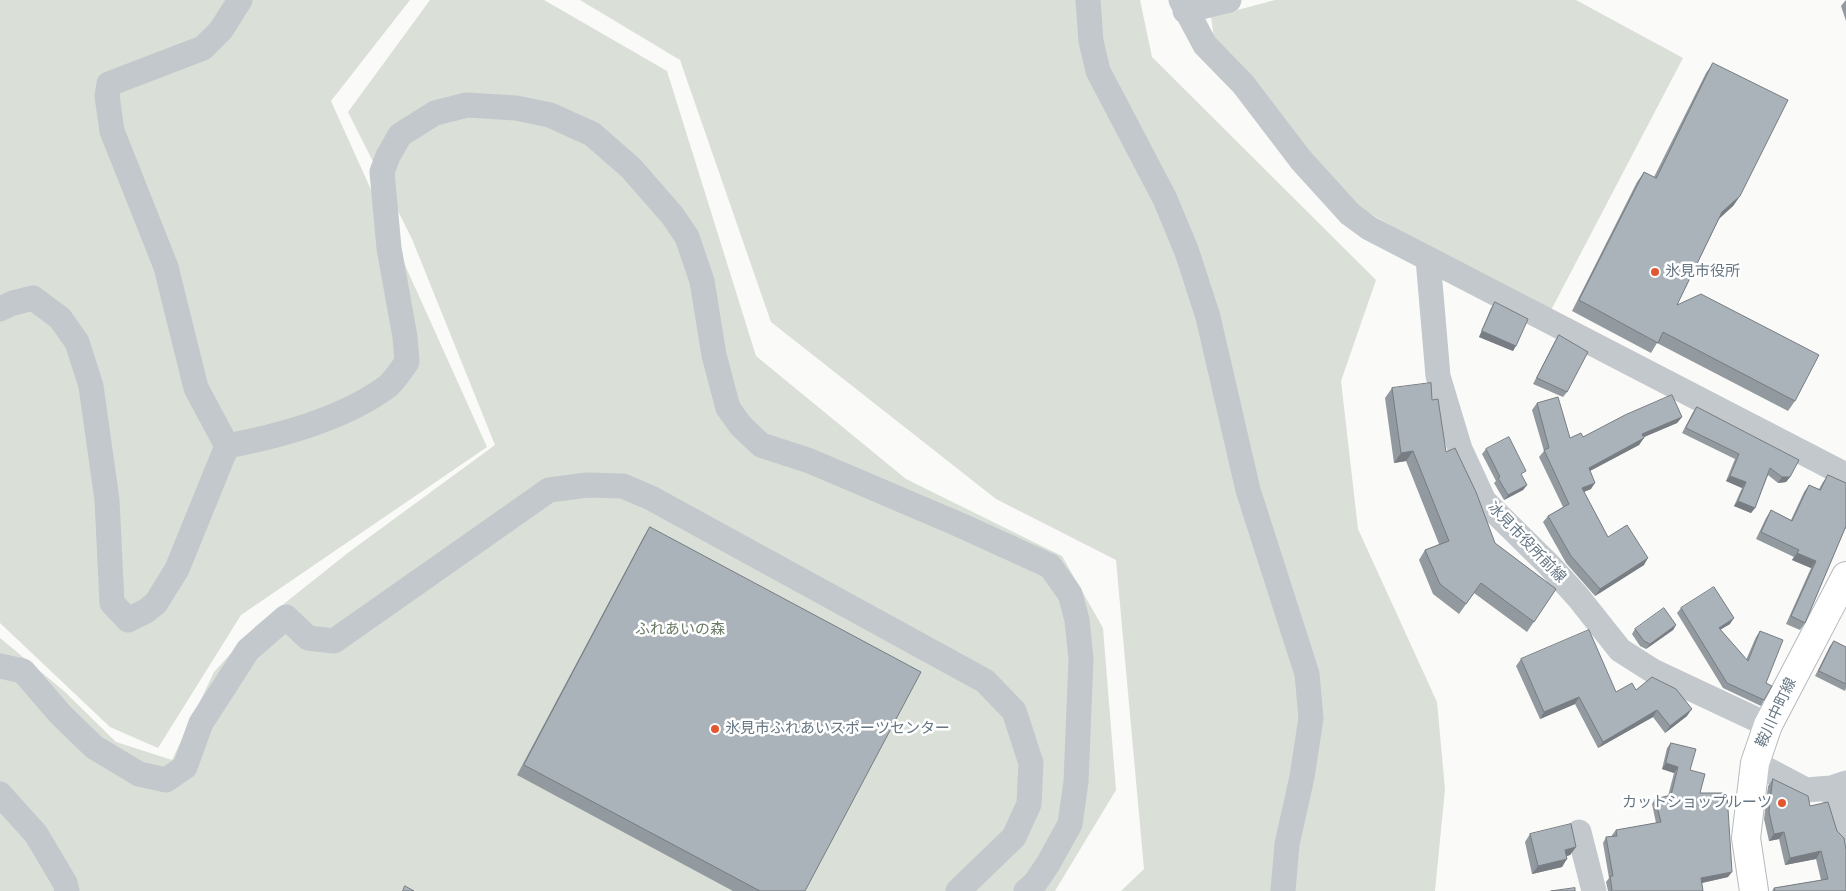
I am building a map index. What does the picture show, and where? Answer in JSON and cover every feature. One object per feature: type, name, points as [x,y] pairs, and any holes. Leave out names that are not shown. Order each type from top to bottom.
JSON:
[{"type":"main road","name":"鞍川中町線","points":[[1754,891],[1746,838],[1755,763],[1768,725],[1846,576]]},
{"type":"street","points":[[0,309],[13,303],[33,298],[60,318],[77,342],[91,386],[107,500],[112,603],[128,620],[146,611],[156,603],[177,569],[226,446],[196,388],[166,268],[112,131],[107,96],[109,84],[203,48],[221,30],[240,0]]},
{"type":"street","points":[[1088,0],[1091,41],[1098,71],[1165,199],[1187,252],[1208,317],[1248,490],[1306,674],[1312,718],[1302,777],[1287,844],[1283,891]]},
{"type":"street","points":[[1229,0],[1183,6],[1205,45],[1244,84],[1301,160],[1350,214],[1369,228],[1428,259],[1846,474]]},
{"type":"street","points":[[226,446],[263,439],[347,412],[389,385],[407,362],[405,337],[389,248],[382,172],[388,156],[400,135],[435,112],[467,105],[516,108],[550,115],[592,134],[631,168],[672,215],[687,237],[702,281],[714,355],[728,408],[741,426],[761,445],[810,461],[1050,566],[1070,594],[1077,620],[1081,659],[1076,782],[1070,824],[1048,864],[1035,883],[1026,891]]},
{"type":"street","name":"冰見市役所前線","points":[[1428,259],[1438,376],[1460,448],[1484,501],[1561,578],[1620,650],[1653,671],[1768,725]]},
{"type":"street","points":[[0,666],[23,670],[60,714],[94,747],[140,774],[166,780],[185,767],[201,723],[248,650],[286,617],[308,638],[334,641],[549,490],[587,485],[623,486],[651,498],[985,681],[1014,711],[1031,763],[1029,804],[1014,837],[958,891]]},
{"type":"street","points":[[1755,763],[1806,790],[1838,786],[1846,834]]},
{"type":"street","points":[[0,794],[36,834],[65,884],[67,891]]},
{"type":"street","points":[[1579,832],[1594,891]]},
{"type":"green space","points":[[0,0],[410,0],[331,101],[487,447],[241,615],[158,748],[110,727],[0,623]]},
{"type":"green space","name":"ふれあいの森","points":[[430,0],[544,0],[667,71],[756,356],[906,479],[1062,556],[1103,628],[1116,790],[1055,891],[0,891],[0,638],[64,691],[116,742],[172,760],[214,672],[256,626],[349,552],[495,445],[412,239],[348,112]]},
{"type":"green space","points":[[580,0],[1140,0],[1152,57],[1376,280],[1341,381],[1358,529],[1437,702],[1445,789],[1435,891],[1121,891],[1144,869],[1116,560],[996,499],[771,322],[680,60]]},
{"type":"green space","points":[[1275,0],[1576,0],[1683,58],[1549,314],[1360,208],[1324,177],[1214,38],[1211,17]]},
{"type":"building","points":[[1713,63],[1788,100],[1740,196],[1722,212],[1677,305],[1701,294],[1819,355],[1795,401],[1663,332],[1658,343],[1579,300],[1644,172],[1656,178]]},
{"type":"building","points":[[1495,302],[1528,319],[1516,346],[1482,331]]},
{"type":"building","points":[[1559,335],[1588,352],[1567,392],[1537,378]]},
{"type":"building","points":[[1431,383],[1432,400],[1438,399],[1446,452],[1455,448],[1476,492],[1495,543],[1556,589],[1534,622],[1481,583],[1466,604],[1440,584],[1425,550],[1449,541],[1413,451],[1401,453],[1392,388]]},
{"type":"building","points":[[1672,395],[1682,417],[1642,434],[1644,438],[1589,468],[1595,483],[1582,488],[1608,537],[1627,525],[1648,558],[1600,589],[1571,556],[1548,516],[1569,504],[1544,450],[1549,448],[1537,403],[1558,397],[1570,438],[1581,433],[1583,437],[1625,415]]},
{"type":"building","points":[[1697,407],[1799,460],[1790,477],[1782,477],[1770,468],[1755,508],[1738,501],[1746,482],[1730,476],[1739,454],[1686,428]]},
{"type":"building","points":[[1509,437],[1526,471],[1521,474],[1527,485],[1508,495],[1498,478],[1500,477],[1486,449]]},
{"type":"building","points":[[1828,475],[1846,483],[1846,526],[1805,623],[1791,616],[1816,561],[1797,553],[1799,550],[1761,532],[1771,510],[1792,521],[1809,485],[1820,490]]},
{"type":"building","name":"氷見市ふれあいスポーツセンター","points":[[650,527],[921,672],[805,891],[760,891],[524,765]]},
{"type":"building","points":[[1714,587],[1734,618],[1719,628],[1748,661],[1760,631],[1783,640],[1766,683],[1772,686],[1764,700],[1727,683],[1681,608]]},
{"type":"building","points":[[1664,608],[1676,625],[1650,644],[1644,641],[1635,629]]},
{"type":"building","points":[[1589,630],[1616,692],[1632,683],[1636,690],[1652,677],[1676,689],[1692,709],[1670,726],[1657,710],[1603,742],[1579,697],[1544,712],[1521,659]]},
{"type":"building","points":[[1834,641],[1846,647],[1846,684],[1819,671]]},
{"type":"building","points":[[1671,743],[1696,749],[1690,770],[1705,774],[1700,793],[1727,793],[1732,872],[1701,878],[1703,891],[1611,891],[1610,876],[1613,876],[1606,837],[1617,836],[1616,830],[1661,822],[1655,799],[1671,795],[1678,767],[1666,763]]},
{"type":"building","points":[[1773,779],[1808,796],[1810,806],[1828,802],[1837,831],[1844,838],[1846,850],[1846,891],[1775,891],[1774,888],[1828,879],[1821,851],[1790,858],[1784,832],[1774,834],[1769,812]]},
{"type":"building","points":[[1571,824],[1576,847],[1565,850],[1567,859],[1538,866],[1530,834]]},
{"type":"building","points":[[405,886],[414,891],[403,891]]},
{"type":"building","points":[[1575,888],[1575,891],[1551,891]]},
{"type":"place","name":"氷見市役所","points":[[1655,272]]},
{"type":"place","name":"氷見市ふれあいスポーツセンター","points":[[715,729]]},
{"type":"place","name":"カットショップルーツ","points":[[1782,803]]}]
